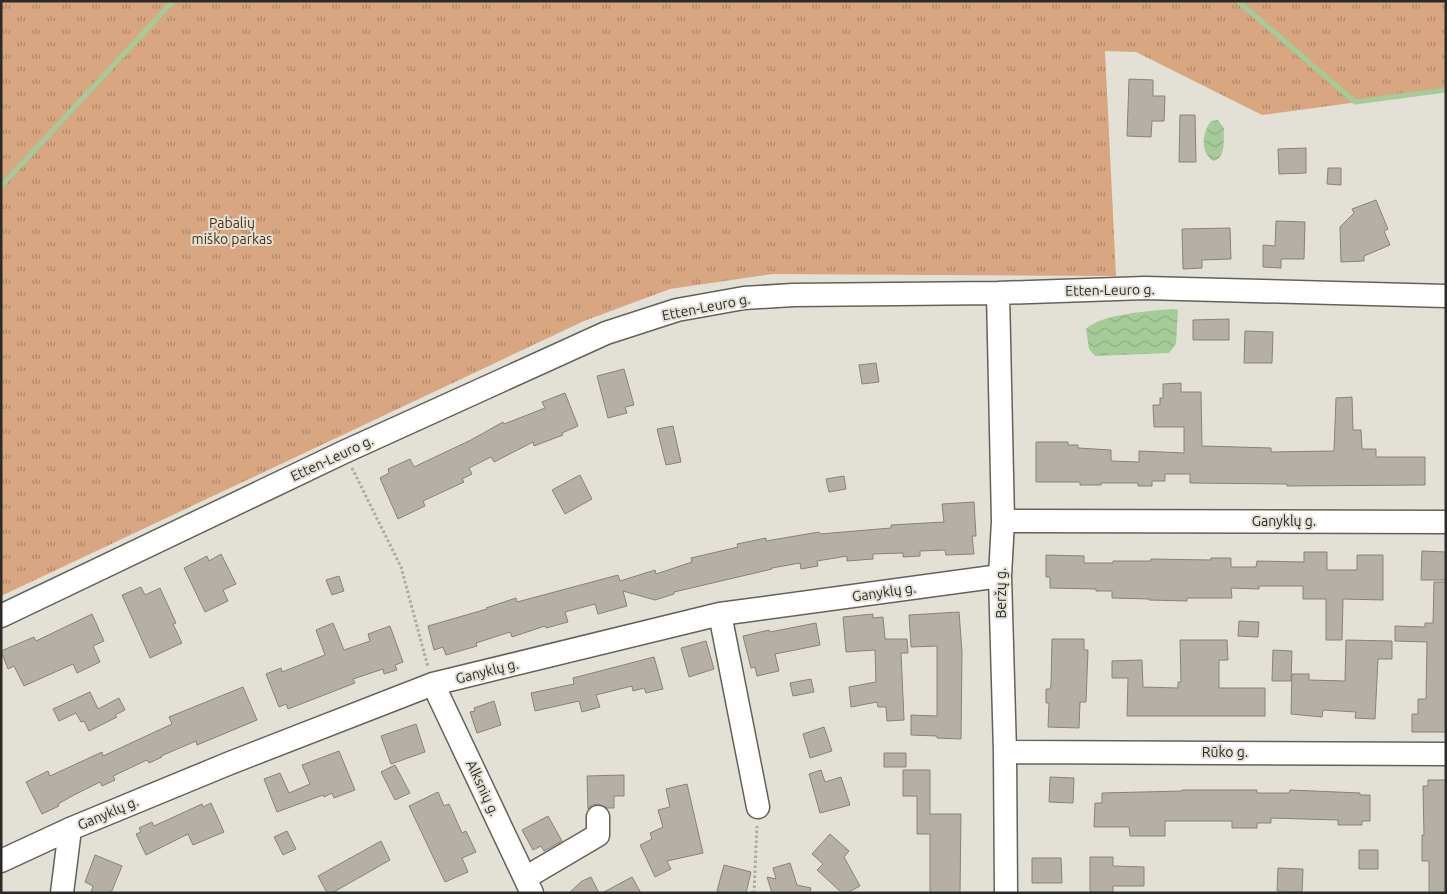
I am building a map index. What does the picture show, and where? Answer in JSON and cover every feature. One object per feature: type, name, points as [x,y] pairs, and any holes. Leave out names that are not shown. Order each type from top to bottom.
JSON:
[{"type":"street","name":"Etten-Leuro g.","points":[[1,616],[344,452],[606,332],[676,310],[744,298],[793,295],[998,293],[1145,288],[1446,296]]},
{"type":"street","name":"Beržų g.","points":[[998,293],[1003,521],[1000,576],[1005,752],[1006,893]]},
{"type":"street","name":"Ganyklų g.","points":[[1003,521],[1446,522]]},
{"type":"street","name":"Ganyklų g.","points":[[1,861],[70,829],[230,763],[433,684],[720,614],[1000,576]]},
{"type":"street","points":[[720,614],[758,807]]},
{"type":"street","name":"Alksnių g.","points":[[433,684],[529,886]]},
{"type":"street","name":"Rūko g.","points":[[1005,752],[1446,754]]},
{"type":"street","points":[[529,886],[598,834],[598,817]]},
{"type":"street","points":[[62,893],[70,829]]},
{"type":"path","points":[[344,452],[401,567],[433,684]]},
{"type":"path","points":[[754,893],[758,807]]},
{"type":"green space","name":"Pabalių miško parkas","points":[[1,1],[1446,1],[1446,90],[1262,115],[1136,52],[1105,51],[1116,276],[773,274],[670,289],[584,321],[1,596]]},
{"type":"water","points":[[1218,120],[1224,128],[1223,148],[1220,156],[1213,161],[1204,148],[1204,137],[1211,121]]},
{"type":"water","points":[[1178,310],[1176,344],[1169,353],[1095,356],[1089,349],[1086,329],[1093,324],[1126,314]]},
{"type":"building","points":[[1129,79],[1153,80],[1153,96],[1165,96],[1164,121],[1152,121],[1151,137],[1127,136]]},
{"type":"building","points":[[1180,115],[1195,115],[1196,162],[1179,162]]},
{"type":"building","points":[[1306,148],[1306,173],[1279,174],[1278,149]]},
{"type":"building","points":[[1328,168],[1341,168],[1341,185],[1327,184]]},
{"type":"building","points":[[1376,200],[1388,229],[1384,231],[1390,245],[1364,256],[1364,261],[1341,262],[1340,227],[1354,213],[1352,209]]},
{"type":"building","points":[[1276,221],[1305,222],[1304,259],[1281,259],[1281,268],[1263,267],[1263,245],[1275,246]]},
{"type":"building","points":[[1230,228],[1231,259],[1202,260],[1202,268],[1183,269],[1182,229]]},
{"type":"building","points":[[1229,319],[1229,340],[1193,340],[1193,320]]},
{"type":"building","points":[[1245,331],[1273,332],[1272,363],[1244,363]]},
{"type":"building","points":[[876,363],[879,382],[862,384],[859,365]]},
{"type":"building","points":[[624,369],[634,405],[625,407],[627,413],[608,418],[597,376]]},
{"type":"building","points":[[1181,383],[1181,392],[1201,392],[1202,446],[1271,448],[1271,452],[1334,451],[1336,398],[1352,397],[1353,430],[1361,430],[1362,449],[1376,449],[1376,457],[1425,457],[1425,485],[1287,486],[1287,484],[1190,483],[1190,474],[1165,474],[1165,481],[1152,481],[1152,486],[1138,486],[1138,483],[1080,485],[1080,482],[1036,482],[1036,442],[1068,442],[1068,445],[1078,445],[1078,448],[1111,450],[1111,461],[1139,462],[1139,451],[1184,453],[1184,427],[1154,427],[1153,405],[1160,405],[1160,398],[1163,398],[1163,384]]},
{"type":"building","points":[[565,393],[578,426],[562,433],[563,435],[534,446],[533,442],[494,462],[491,457],[469,468],[472,474],[462,479],[464,482],[423,501],[425,506],[398,519],[380,478],[389,473],[388,469],[410,459],[414,467],[471,440],[503,422],[504,424],[545,408],[542,402]]},
{"type":"building","points":[[673,426],[681,462],[666,465],[657,429]]},
{"type":"building","points":[[580,475],[592,499],[565,514],[552,490]]},
{"type":"building","points":[[844,476],[846,489],[829,492],[826,479]]},
{"type":"building","points":[[974,502],[976,536],[972,536],[974,554],[946,555],[945,550],[920,551],[920,556],[903,557],[903,553],[873,554],[873,559],[847,561],[847,556],[817,561],[818,566],[801,569],[800,563],[772,568],[674,592],[674,594],[655,600],[623,591],[627,606],[598,614],[595,604],[565,612],[568,622],[546,628],[545,626],[512,637],[510,632],[476,643],[477,646],[446,655],[443,647],[434,650],[428,626],[487,609],[516,598],[517,602],[618,575],[620,581],[655,570],[656,574],[692,562],[691,558],[738,547],[737,544],[766,538],[766,541],[819,532],[820,534],[891,528],[891,525],[944,522],[942,504]]},
{"type":"building","points":[[1422,551],[1446,552],[1446,580],[1421,580]]},
{"type":"building","points":[[1304,552],[1327,552],[1327,570],[1357,570],[1357,555],[1383,555],[1383,600],[1343,599],[1342,640],[1326,640],[1326,599],[1303,599],[1303,586],[1259,586],[1259,589],[1231,588],[1232,598],[1187,598],[1187,601],[1149,600],[1112,598],[1112,591],[1096,591],[1096,589],[1050,588],[1050,577],[1046,577],[1046,555],[1084,556],[1084,563],[1151,561],[1151,559],[1211,560],[1211,558],[1231,558],[1231,567],[1256,567],[1257,561],[1304,562]]},
{"type":"building","points":[[221,554],[236,584],[223,590],[228,601],[205,612],[184,568],[207,556],[209,561]]},
{"type":"building","points":[[339,576],[344,591],[332,595],[326,580]]},
{"type":"building","points":[[1434,582],[1446,582],[1446,732],[1412,732],[1412,714],[1418,714],[1418,699],[1426,699],[1427,642],[1395,641],[1395,626],[1425,627],[1425,623],[1433,623]]},
{"type":"building","points":[[141,587],[145,595],[160,588],[176,623],[173,624],[182,643],[150,658],[122,595]]},
{"type":"building","points":[[959,612],[962,652],[961,739],[911,735],[911,715],[937,716],[937,646],[911,647],[909,615]]},
{"type":"building","points":[[92,614],[104,641],[93,646],[100,662],[77,673],[73,664],[24,686],[14,666],[8,669],[1,651],[34,637],[36,641]]},
{"type":"building","points":[[873,614],[873,618],[883,617],[885,639],[907,639],[908,653],[901,653],[904,720],[887,721],[886,707],[878,707],[877,702],[851,707],[849,687],[876,682],[875,650],[846,652],[843,617]]},
{"type":"building","points":[[1239,621],[1259,622],[1258,637],[1238,636]]},
{"type":"building","points":[[333,623],[344,650],[370,641],[368,634],[390,626],[403,662],[395,665],[397,670],[384,674],[383,669],[353,679],[355,683],[288,709],[286,704],[279,707],[266,674],[281,668],[282,672],[325,655],[316,630]]},
{"type":"building","points":[[816,623],[820,645],[775,654],[779,671],[757,676],[755,667],[751,668],[743,636]]},
{"type":"building","points":[[1052,639],[1084,639],[1084,650],[1088,650],[1086,702],[1080,702],[1079,728],[1048,727],[1049,703],[1046,703],[1046,689],[1050,689],[1051,685]]},
{"type":"building","points":[[1180,640],[1227,640],[1228,660],[1219,660],[1219,688],[1265,688],[1265,716],[1127,716],[1128,678],[1112,678],[1112,661],[1142,660],[1143,687],[1178,688],[1178,682],[1181,682]]},
{"type":"building","points":[[1346,640],[1392,641],[1392,659],[1378,659],[1375,719],[1355,718],[1356,712],[1323,710],[1322,717],[1291,714],[1292,674],[1309,674],[1309,680],[1345,681]]},
{"type":"building","points":[[706,641],[714,669],[689,677],[681,648]]},
{"type":"building","points":[[1273,650],[1292,651],[1291,681],[1272,681]]},
{"type":"building","points":[[654,657],[663,689],[646,693],[644,688],[633,691],[632,686],[596,695],[600,707],[582,712],[579,701],[535,711],[531,693],[574,684],[573,678]]},
{"type":"building","points":[[811,679],[814,692],[793,696],[790,683]]},
{"type":"building","points":[[243,687],[257,720],[197,745],[196,741],[149,763],[147,760],[113,776],[115,780],[102,786],[100,782],[42,814],[26,782],[48,771],[50,776],[102,752],[103,756],[172,724],[169,717]]},
{"type":"building","points":[[90,692],[98,709],[119,698],[125,710],[115,715],[117,717],[89,731],[84,721],[81,722],[76,713],[59,721],[53,709]]},
{"type":"building","points":[[494,701],[501,725],[477,733],[470,712],[475,711],[474,708]]},
{"type":"building","points":[[416,724],[425,752],[391,764],[381,736]]},
{"type":"building","points":[[824,727],[832,751],[810,758],[803,734]]},
{"type":"building","points":[[339,751],[355,790],[334,798],[332,793],[324,797],[323,795],[277,812],[264,779],[280,773],[289,793],[310,784],[302,765]]},
{"type":"building","points":[[884,753],[906,753],[906,767],[884,767]]},
{"type":"building","points":[[395,765],[410,793],[395,800],[381,772]]},
{"type":"building","points":[[821,770],[825,782],[841,777],[850,805],[820,813],[809,774]]},
{"type":"building","points":[[903,770],[930,770],[930,814],[961,814],[960,893],[930,893],[930,834],[917,834],[917,796],[903,796]]},
{"type":"building","points":[[624,775],[624,796],[614,796],[614,808],[607,808],[598,804],[592,805],[588,809],[587,776]]},
{"type":"building","points":[[1050,777],[1074,778],[1073,803],[1049,802]]},
{"type":"building","points":[[1428,780],[1446,780],[1446,893],[1429,893],[1429,861],[1422,861],[1422,835],[1424,835],[1423,786],[1428,786]]},
{"type":"building","points":[[687,784],[703,853],[667,861],[671,869],[655,877],[640,845],[652,839],[650,833],[663,827],[658,810],[670,807],[666,789]]},
{"type":"building","points":[[1257,790],[1257,793],[1289,793],[1290,790],[1360,793],[1360,795],[1370,795],[1370,821],[1362,821],[1362,825],[1338,825],[1338,820],[1271,818],[1271,823],[1257,823],[1257,828],[1232,828],[1232,821],[1165,821],[1165,836],[1130,836],[1129,827],[1094,827],[1095,803],[1102,803],[1102,793]]},
{"type":"building","points":[[438,792],[444,806],[449,804],[462,833],[466,831],[476,852],[462,858],[468,872],[445,882],[409,806]]},
{"type":"building","points":[[211,803],[224,832],[193,845],[188,834],[146,855],[136,834],[141,832],[139,828],[152,822],[154,826],[202,804],[203,807]]},
{"type":"building","points":[[548,816],[562,841],[544,851],[541,846],[533,850],[522,830]]},
{"type":"building","points":[[287,831],[296,849],[283,855],[274,837]]},
{"type":"building","points":[[830,834],[849,851],[844,857],[860,886],[847,893],[842,893],[817,870],[823,864],[812,854]]},
{"type":"building","points":[[381,841],[390,860],[332,893],[327,893],[318,876]]},
{"type":"building","points":[[1359,850],[1378,850],[1378,869],[1359,869]]},
{"type":"building","points":[[95,855],[122,866],[111,893],[91,893],[93,886],[85,882]]},
{"type":"building","points":[[1090,857],[1113,857],[1113,866],[1144,867],[1144,886],[1113,886],[1113,892],[1090,892]]},
{"type":"building","points":[[1032,858],[1061,858],[1062,883],[1032,883]]},
{"type":"building","points":[[790,863],[797,885],[811,888],[810,893],[772,893],[767,877],[776,879],[773,868]]},
{"type":"building","points":[[724,865],[751,872],[746,893],[717,891]]},
{"type":"building","points":[[1278,868],[1303,869],[1302,892],[1277,891]]},
{"type":"building","points":[[591,877],[599,893],[569,893],[582,881]]},
{"type":"building","points":[[632,877],[641,893],[602,893]]},
{"type":"waterway","points":[[1,186],[173,1]]},
{"type":"waterway","points":[[1238,1],[1355,102],[1446,90]]}]
